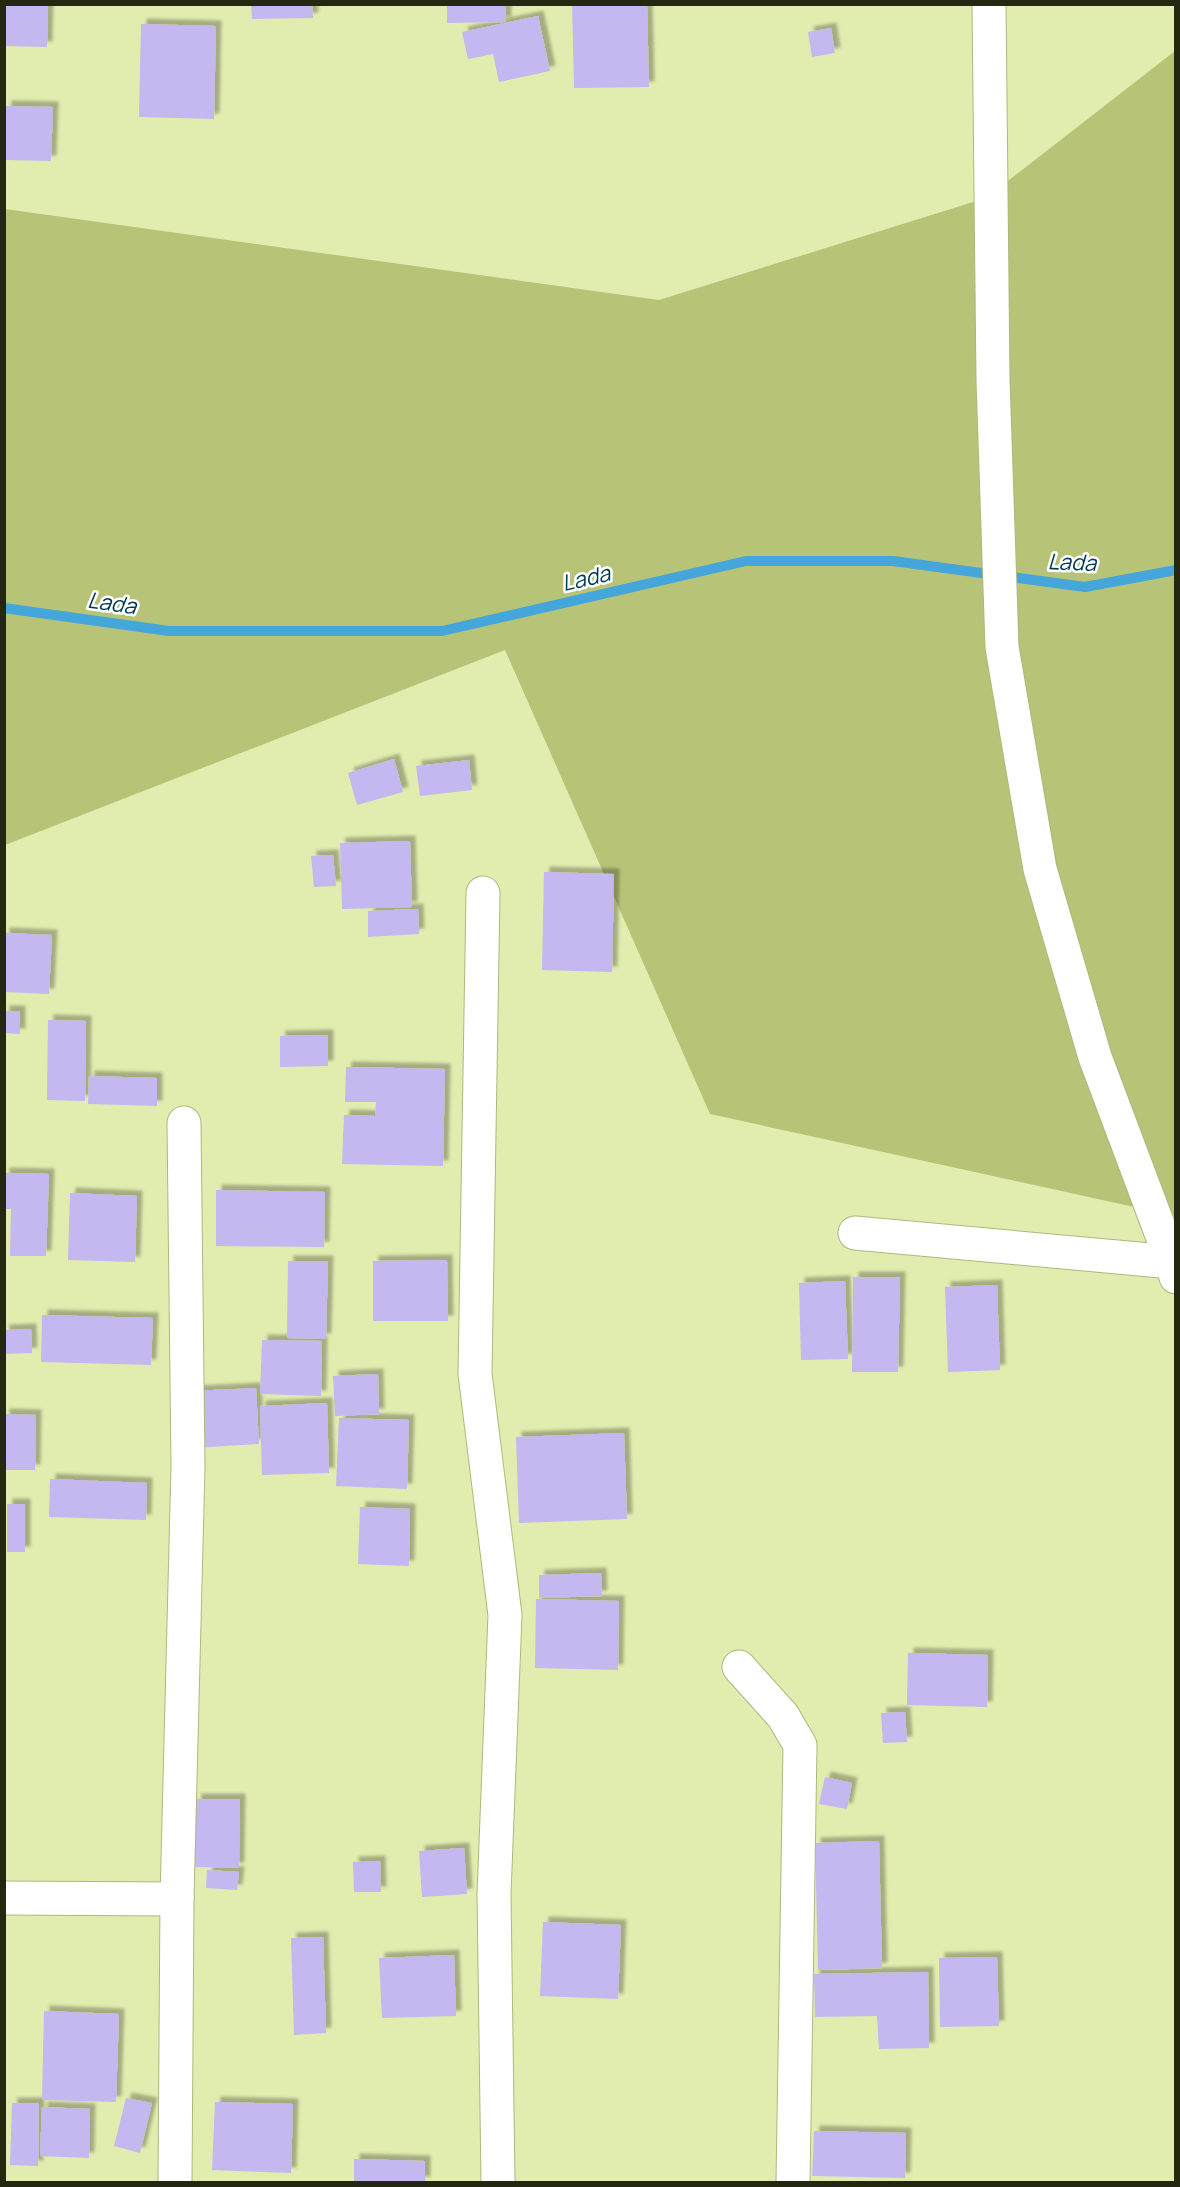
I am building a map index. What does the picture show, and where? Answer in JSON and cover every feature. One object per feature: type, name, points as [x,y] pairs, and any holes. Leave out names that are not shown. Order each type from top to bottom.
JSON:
[{"type":"street","points":[[855,1233],[1174,1270],[1095,1057],[1040,869],[1002,647],[993,380],[988,4]]},
{"type":"street","points":[[483,893],[475,1374],[506,1616],[494,1894],[498,2182]]},
{"type":"street","points":[[175,2182],[177,1899],[188,1466],[184,1123]]},
{"type":"street","points":[[740,1667],[783,1716],[800,1745],[793,2182]]},
{"type":"street","points":[[4,1898],[177,1899]]},
{"type":"green space","points":[[1175,51],[1175,1216],[710,1114],[505,650],[5,845],[5,209],[659,300],[986,198]]},
{"type":"building","points":[[4,4],[48,4],[47,47],[4,46]]},
{"type":"building","points":[[251,4],[312,4],[313,18],[252,19]]},
{"type":"building","points":[[447,4],[506,4],[506,22],[447,23]]},
{"type":"building","points":[[572,4],[647,4],[649,87],[574,88]]},
{"type":"building","points":[[538,16],[550,71],[499,82],[493,54],[468,59],[462,32]]},
{"type":"building","points":[[141,24],[216,26],[214,119],[139,117]]},
{"type":"building","points":[[831,28],[835,53],[812,57],[808,32]]},
{"type":"building","points":[[6,106],[53,107],[51,161],[5,160]]},
{"type":"building","points":[[394,759],[403,792],[357,805],[348,773]]},
{"type":"building","points":[[469,760],[472,790],[420,796],[416,766]]},
{"type":"building","points":[[410,841],[412,907],[342,909],[340,843]]},
{"type":"building","points":[[333,855],[336,886],[314,887],[311,856]]},
{"type":"building","points":[[544,872],[614,874],[612,972],[542,970]]},
{"type":"building","points":[[418,909],[419,934],[368,937],[368,911]]},
{"type":"building","points":[[4,933],[52,935],[49,994],[4,992]]},
{"type":"building","points":[[4,1011],[20,1011],[20,1034],[4,1033]]},
{"type":"building","points":[[48,1020],[86,1021],[85,1101],[47,1100]]},
{"type":"building","points":[[328,1035],[328,1066],[280,1067],[280,1036]]},
{"type":"building","points":[[346,1067],[445,1069],[443,1166],[342,1164],[344,1115],[375,1116],[376,1102],[345,1102]]},
{"type":"building","points":[[89,1076],[157,1078],[157,1106],[88,1104]]},
{"type":"building","points":[[4,1173],[49,1174],[46,1256],[10,1256],[11,1209],[4,1209]]},
{"type":"building","points":[[216,1190],[325,1192],[324,1247],[216,1246]]},
{"type":"building","points":[[70,1193],[137,1196],[135,1262],[68,1260]]},
{"type":"building","points":[[447,1260],[448,1321],[373,1321],[373,1261]]},
{"type":"building","points":[[288,1261],[328,1261],[326,1339],[287,1338]]},
{"type":"building","points":[[853,1277],[900,1277],[898,1372],[852,1372]]},
{"type":"building","points":[[845,1281],[848,1359],[801,1360],[799,1283]]},
{"type":"building","points":[[997,1285],[1000,1370],[948,1372],[945,1287]]},
{"type":"building","points":[[42,1315],[153,1318],[151,1365],[41,1362]]},
{"type":"building","points":[[31,1329],[32,1353],[4,1354],[4,1330]]},
{"type":"building","points":[[262,1340],[322,1341],[321,1396],[260,1394]]},
{"type":"building","points":[[378,1374],[379,1414],[335,1416],[333,1376]]},
{"type":"building","points":[[256,1388],[259,1444],[194,1448],[192,1391]]},
{"type":"building","points":[[327,1403],[329,1473],[262,1475],[260,1406]]},
{"type":"building","points":[[4,1414],[36,1415],[35,1470],[4,1470]]},
{"type":"building","points":[[339,1418],[409,1420],[407,1489],[336,1486]]},
{"type":"building","points":[[624,1433],[627,1519],[519,1523],[516,1437]]},
{"type":"building","points":[[50,1479],[147,1483],[146,1520],[49,1517]]},
{"type":"building","points":[[7,1504],[25,1504],[25,1552],[7,1552]]},
{"type":"building","points":[[360,1507],[410,1509],[409,1566],[358,1564]]},
{"type":"building","points":[[601,1573],[602,1596],[539,1598],[539,1575]]},
{"type":"building","points":[[536,1599],[619,1601],[618,1670],[535,1668]]},
{"type":"building","points":[[908,1653],[988,1655],[987,1707],[907,1705]]},
{"type":"building","points":[[905,1712],[907,1742],[883,1743],[881,1713]]},
{"type":"building","points":[[825,1777],[852,1783],[847,1809],[819,1804]]},
{"type":"building","points":[[196,1799],[240,1799],[239,1868],[194,1867]]},
{"type":"building","points":[[879,1841],[882,1968],[818,1970],[815,1843]]},
{"type":"building","points":[[464,1848],[467,1894],[422,1897],[419,1851]]},
{"type":"building","points":[[380,1861],[381,1892],[354,1892],[353,1862]]},
{"type":"building","points":[[207,1870],[239,1872],[237,1890],[206,1888]]},
{"type":"building","points":[[543,1922],[621,1925],[618,1999],[540,1996]]},
{"type":"building","points":[[323,1937],[326,2033],[294,2035],[291,1938]]},
{"type":"building","points":[[454,1955],[456,2016],[382,2018],[379,1958]]},
{"type":"building","points":[[997,1957],[999,2026],[940,2027],[939,1958]]},
{"type":"building","points":[[928,1972],[929,2048],[879,2049],[877,2016],[815,2017],[814,1974]]},
{"type":"building","points":[[44,2011],[119,2014],[116,2102],[42,2100]]},
{"type":"building","points":[[126,2098],[152,2103],[140,2153],[114,2146]]},
{"type":"building","points":[[215,2102],[293,2104],[291,2173],[212,2170]]},
{"type":"building","points":[[12,2103],[39,2103],[38,2166],[10,2165]]},
{"type":"building","points":[[42,2107],[90,2109],[89,2158],[40,2156]]},
{"type":"building","points":[[814,2131],[906,2133],[905,2178],[812,2176]]},
{"type":"building","points":[[354,2159],[425,2161],[425,2182],[354,2182]]},
{"type":"waterway","name":"Lada","points":[[4,608],[169,631],[442,631],[746,561],[893,561],[1085,587],[1176,570]]}]
